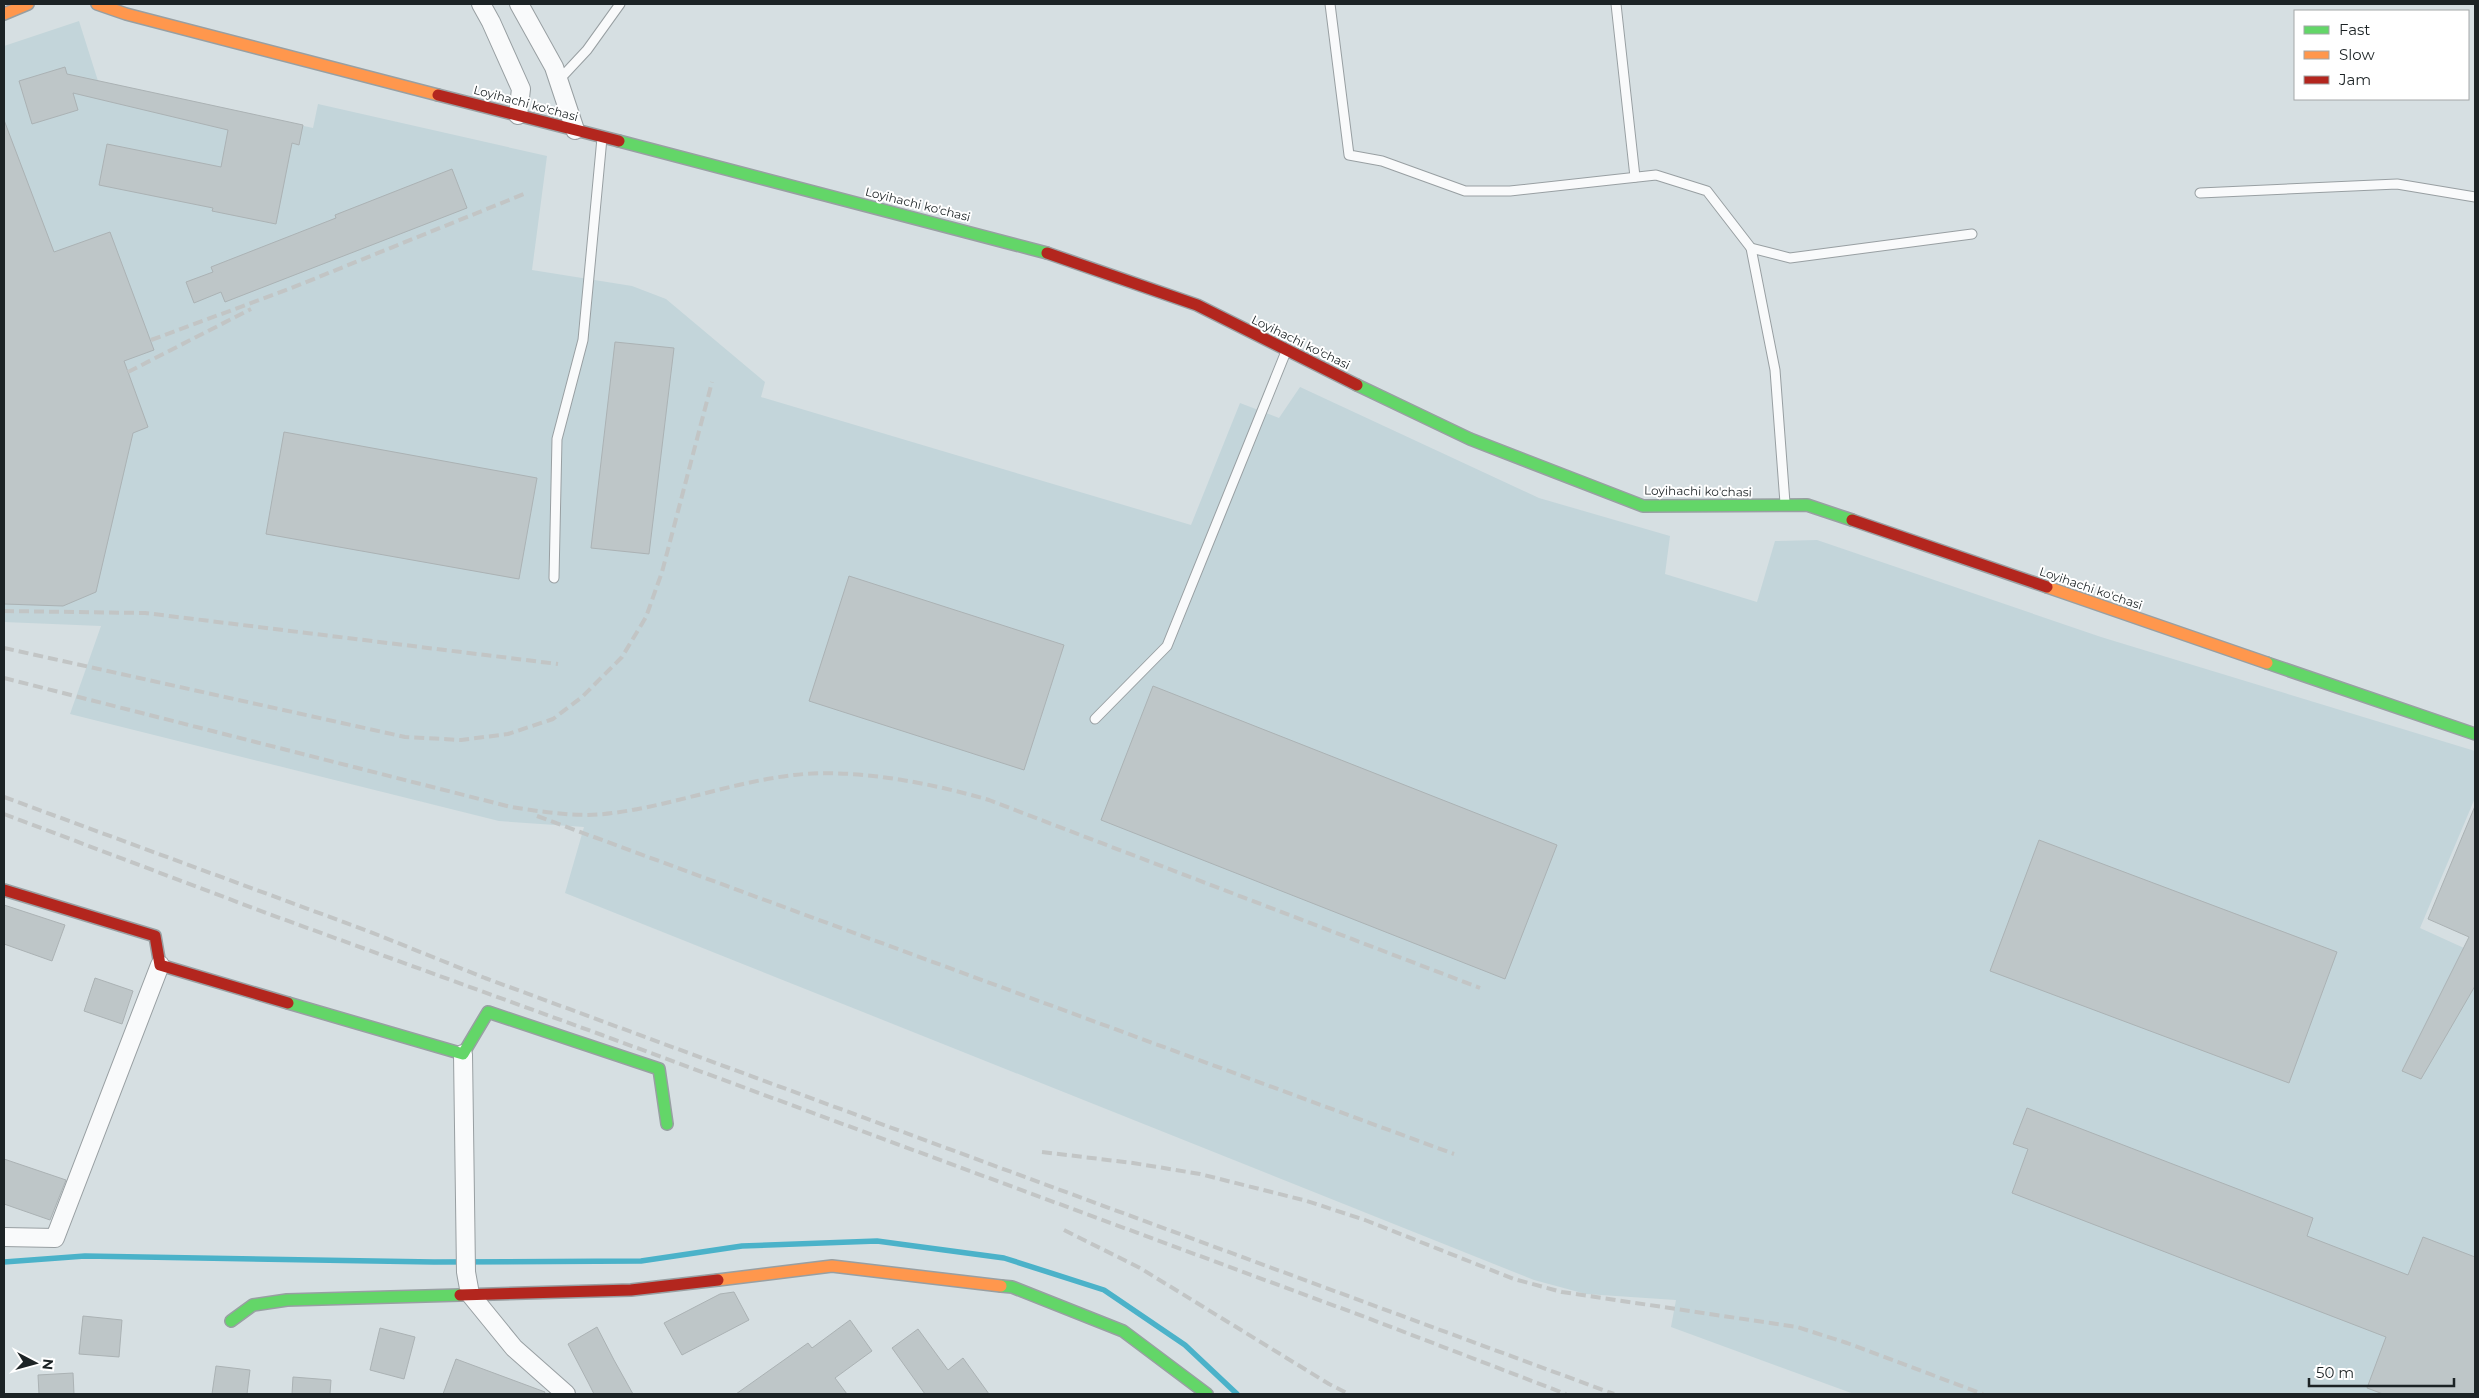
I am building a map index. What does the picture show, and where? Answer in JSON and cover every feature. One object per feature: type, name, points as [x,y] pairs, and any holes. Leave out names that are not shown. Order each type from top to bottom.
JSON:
[{"type":"street","points":[[4,14],[28,4]]},
{"type":"street","name":"Loyihachi ko'chasi","points":[[97,4],[126,14],[1033,248],[1197,305],[1286,351],[1470,440],[1643,506],[1807,506],[2475,734]]},
{"type":"street","points":[[481,4],[521,89],[518,115]]},
{"type":"street","points":[[519,4],[554,67],[575,130]]},
{"type":"street","points":[[4,890],[155,936],[160,965],[55,1238],[4,1236]]},
{"type":"street","points":[[160,965],[463,1054]]},
{"type":"street","points":[[566,1394],[514,1348],[470,1294],[466,1272],[463,1054],[488,1012],[659,1069],[668,1124]]},
{"type":"street","points":[[231,1321],[253,1305],[287,1300],[631,1290],[832,1266],[1012,1286],[1123,1331],[1207,1394]]},
{"type":"lane","points":[[559,80],[587,50],[620,4]]},
{"type":"lane","points":[[1330,4],[1349,155],[1382,161],[1465,191],[1510,191],[1656,175],[1707,192],[1751,248],[1775,370],[1786,505]]},
{"type":"lane","points":[[1616,4],[1635,177]]},
{"type":"lane","points":[[554,578],[558,439],[583,340],[602,137]]},
{"type":"lane","points":[[2200,193],[2397,184],[2475,197]]},
{"type":"lane","points":[[1751,248],[1790,258],[1972,234]]},
{"type":"lane","points":[[1095,719],[1167,646],[1286,351]]},
{"type":"shaded area","points":[[79,21],[98,81],[313,128],[318,104],[547,156],[532,270],[632,286],[666,299],[765,382],[761,397],[1191,525],[1240,403],[1279,418],[1300,387],[1539,498],[1670,536],[1665,574],[1757,602],[1775,541],[1817,540],[2101,637],[2475,751],[2475,798],[2420,928],[2475,953],[2475,1394],[1854,1394],[1671,1327],[1676,1300],[1586,1294],[1534,1280],[565,893],[584,827],[499,821],[70,714],[101,626],[4,622],[4,46]]},
{"type":"building","points":[[65,67],[67,74],[303,125],[299,145],[292,143],[276,224],[212,211],[213,208],[99,185],[107,144],[221,167],[228,130],[73,93],[78,110],[32,124],[19,81]]},
{"type":"building","points":[[4,120],[54,252],[110,232],[154,350],[124,361],[148,427],[133,433],[96,592],[63,606],[4,604]]},
{"type":"building","points":[[452,169],[467,208],[225,302],[221,292],[194,303],[186,282],[213,272],[211,267],[336,218],[335,215]]},
{"type":"building","points":[[615,342],[674,348],[649,554],[591,548]]},
{"type":"building","points":[[284,432],[537,478],[519,579],[266,534]]},
{"type":"building","points":[[849,576],[1064,645],[1024,770],[809,701]]},
{"type":"building","points":[[1153,686],[1557,845],[1505,979],[1101,820]]},
{"type":"building","points":[[2475,806],[2475,986],[2421,1079],[2402,1071],[2469,937],[2428,919]]},
{"type":"building","points":[[2039,840],[2337,952],[2289,1083],[1990,971]]},
{"type":"building","points":[[4,905],[65,925],[52,961],[4,944]]},
{"type":"building","points":[[95,978],[133,991],[122,1024],[84,1011]]},
{"type":"building","points":[[2027,1108],[2313,1218],[2307,1236],[2408,1275],[2423,1237],[2475,1257],[2475,1394],[2383,1394],[2367,1388],[2386,1337],[2012,1193],[2028,1149],[2013,1144]]},
{"type":"building","points":[[4,1159],[66,1180],[50,1220],[4,1204]]},
{"type":"building","points":[[734,1292],[749,1320],[682,1355],[664,1323],[720,1294]]},
{"type":"building","points":[[83,1316],[122,1320],[119,1357],[79,1354]]},
{"type":"building","points":[[850,1320],[872,1351],[835,1378],[847,1394],[736,1394],[808,1343],[812,1348]]},
{"type":"building","points":[[597,1327],[633,1394],[594,1394],[568,1344]]},
{"type":"building","points":[[380,1328],[415,1337],[404,1379],[370,1370]]},
{"type":"building","points":[[918,1329],[948,1370],[963,1358],[989,1394],[925,1394],[892,1348]]},
{"type":"building","points":[[456,1359],[545,1392],[544,1394],[443,1394]]},
{"type":"building","points":[[216,1366],[250,1370],[247,1394],[212,1394]]},
{"type":"building","points":[[73,1373],[74,1394],[39,1394],[38,1375]]},
{"type":"building","points":[[293,1377],[331,1380],[330,1394],[292,1394]]},
{"type":"waterway","points":[[4,1262],[85,1256],[434,1262],[641,1261],[742,1246],[877,1241],[1004,1258],[1104,1290],[1185,1345],[1237,1394]]},
{"type":"railway","points":[[151,340],[289,289],[524,194]]},
{"type":"railway","points":[[128,372],[251,309]]},
{"type":"railway","points":[[4,648],[405,737],[461,740],[508,734],[553,719],[582,697],[622,657],[646,617],[662,572],[712,382]]},
{"type":"railway","points":[[4,611],[145,613],[558,664]]},
{"type":"railway","points":[[4,678],[511,807],[549,812],[575,815],[613,813],[658,805],[771,778],[818,773],[893,778],[943,788],[989,800],[1480,988]]},
{"type":"railway","points":[[4,797],[368,931],[485,978],[1614,1394]]},
{"type":"railway","points":[[4,814],[269,914],[1365,1317],[1566,1394]]},
{"type":"railway","points":[[537,816],[1454,1154]]},
{"type":"railway","points":[[1042,1152],[1133,1163],[1200,1174],[1307,1201],[1365,1220],[1514,1279],[1562,1292],[1797,1327],[1847,1343],[1983,1394]]},
{"type":"railway","points":[[1064,1230],[1140,1268],[1329,1384],[1349,1394]]},
{"type":"traffic: fast","points":[[619,141],[1047,253]]},
{"type":"traffic: fast","points":[[1357,385],[1470,439],[1643,506],[1807,505],[1852,520]]},
{"type":"traffic: fast","points":[[2267,663],[2475,734]]},
{"type":"traffic: fast","points":[[288,1003],[463,1054],[488,1012],[659,1069],[667,1124]]},
{"type":"traffic: fast","points":[[1001,1286],[1012,1287],[1123,1331],[1207,1394]]},
{"type":"traffic: fast","points":[[231,1321],[253,1305],[287,1300],[460,1295]]},
{"type":"traffic: slow","points":[[4,14],[28,4]]},
{"type":"traffic: slow","points":[[97,4],[126,14],[438,95]]},
{"type":"traffic: slow","points":[[2047,587],[2267,663]]},
{"type":"traffic: slow","points":[[718,1280],[832,1266],[1001,1286]]},
{"type":"traffic: jam","points":[[438,95],[619,141]]},
{"type":"traffic: jam","points":[[1047,253],[1197,305],[1357,385]]},
{"type":"traffic: jam","points":[[1852,520],[2047,587]]},
{"type":"traffic: jam","points":[[4,890],[155,936],[160,965],[288,1003]]},
{"type":"traffic: jam","points":[[460,1295],[631,1290],[718,1280]]}]
